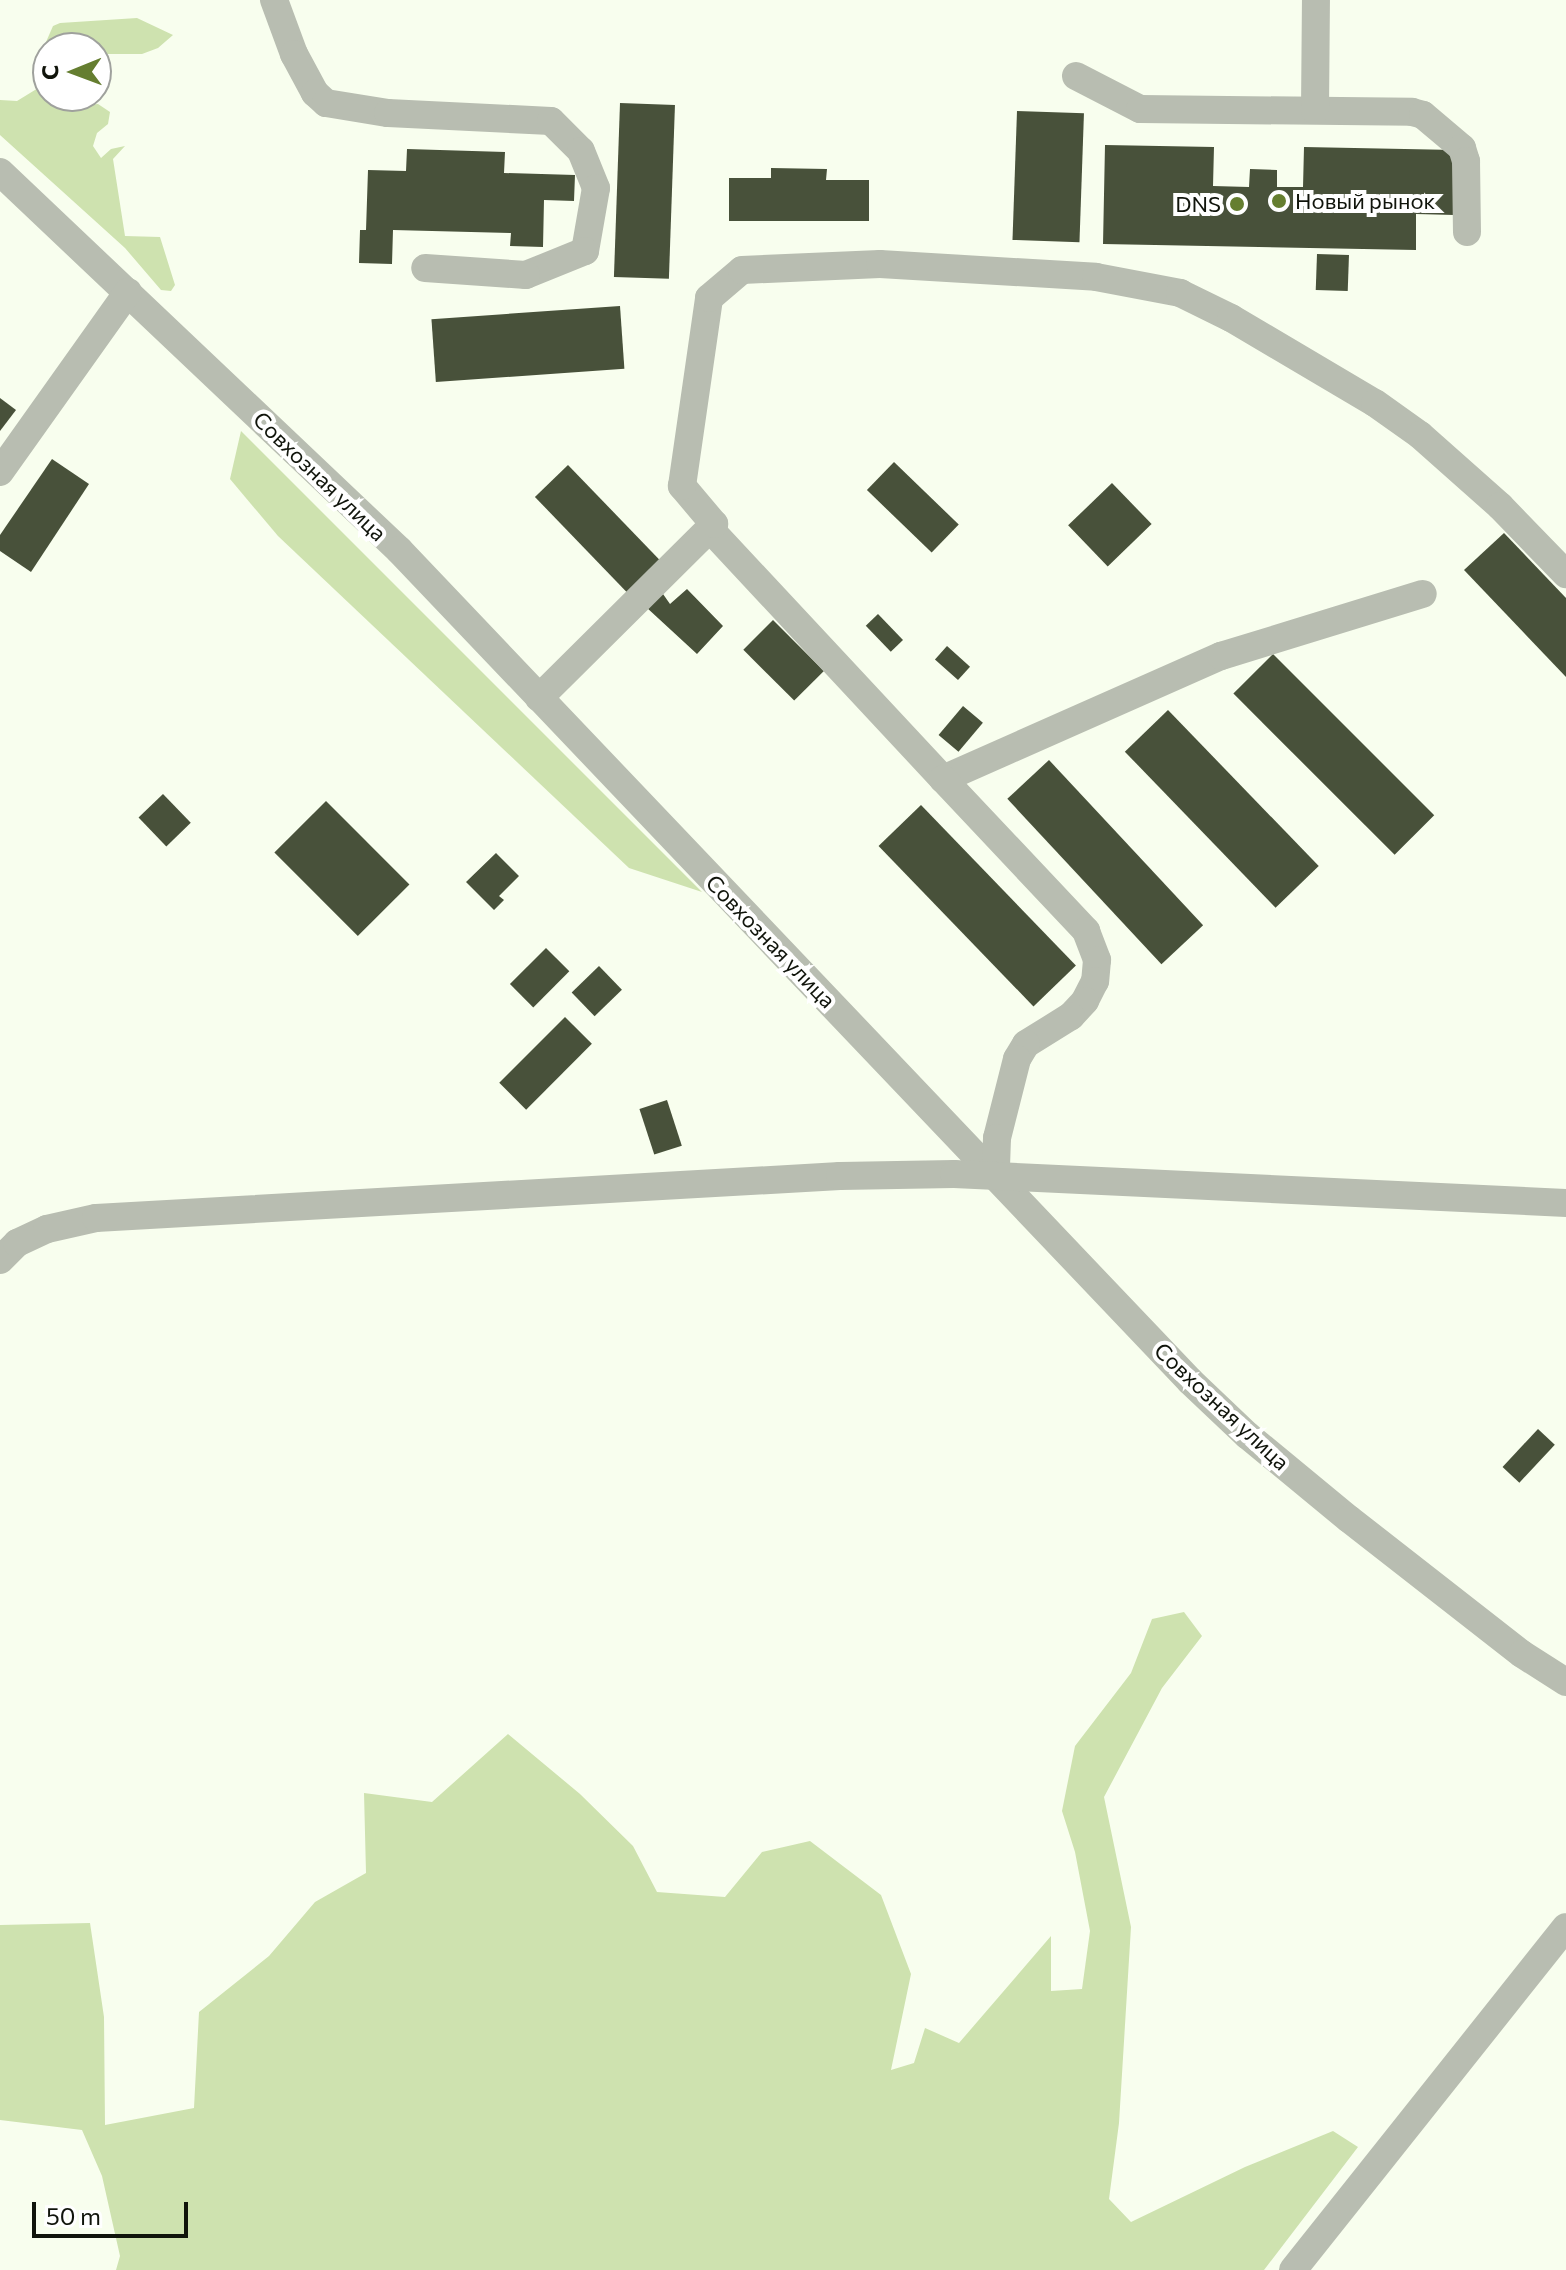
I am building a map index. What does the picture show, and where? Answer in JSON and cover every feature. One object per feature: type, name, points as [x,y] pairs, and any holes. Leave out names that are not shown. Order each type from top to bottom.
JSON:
[{"type":"street","points":[[274,0],[294,54],[315,93],[326,103],[388,113],[551,121],[581,151],[596,188],[585,251],[526,275],[425,268]]},
{"type":"street","points":[[1315,110],[1316,0]]},
{"type":"street","points":[[1076,76],[1140,109],[1412,112],[1433,121],[1462,148],[1466,161],[1467,232]]},
{"type":"street","name":"Совхозная улица","points":[[0,172],[399,550],[1247,1435],[1522,1654],[1566,1682]]},
{"type":"street","points":[[539,698],[714,524],[682,486],[709,298],[742,270],[895,265],[1096,277],[1180,293],[1231,318],[1375,403],[1420,435],[1500,506],[1566,574]]},
{"type":"street","points":[[0,472],[128,292]]},
{"type":"street","points":[[710,529],[1086,931],[1097,960],[1095,981],[1085,1001],[1071,1016],[1026,1044],[1017,1059],[997,1138],[996,1176]]},
{"type":"street","points":[[943,779],[1221,656],[1423,594]]},
{"type":"street","points":[[0,1260],[17,1243],[47,1229],[96,1218],[840,1176],[996,1176],[1566,1203]]},
{"type":"street","points":[[1293,2270],[1566,1927]]},
{"type":"green space","points":[[137,18],[173,35],[158,48],[142,54],[112,54],[112,32],[50,32],[53,26]]},
{"type":"green space","points":[[32,92],[32,112],[110,112],[108,124],[97,133],[93,146],[101,158],[111,149],[125,146],[113,159],[125,236],[160,237],[175,285],[171,291],[161,290],[125,248],[0,135],[0,100],[17,101]]},
{"type":"green space","points":[[241,431],[702,892],[629,868],[278,536],[230,479]]},
{"type":"green space","points":[[1184,1612],[1202,1636],[1162,1688],[1104,1797],[1131,1927],[1119,2123],[1109,2199],[1131,2222],[1245,2167],[1333,2131],[1358,2147],[1264,2270],[116,2270],[120,2256],[102,2176],[82,2130],[0,2120],[0,1925],[90,1923],[104,2017],[105,2125],[194,2108],[199,2012],[269,1956],[315,1902],[366,1873],[364,1793],[432,1802],[508,1734],[580,1794],[633,1846],[657,1892],[725,1897],[762,1852],[810,1841],[881,1895],[911,1974],[891,2070],[914,2063],[925,2028],[959,2043],[1051,1936],[1051,1991],[1082,1989],[1090,1931],[1075,1852],[1062,1811],[1075,1746],[1131,1673],[1152,1619]]},
{"type":"building","points":[[620,103],[675,105],[669,279],[614,277]]},
{"type":"building","points":[[1017,111],[1084,113],[1079,242],[1012,240]]},
{"type":"building","name":"Новый рынок","points":[[1105,145],[1214,147],[1213,186],[1249,187],[1250,169],[1277,170],[1277,187],[1303,187],[1304,147],[1455,150],[1454,215],[1416,214],[1416,250],[1103,244]]},
{"type":"building","points":[[407,149],[505,152],[504,173],[575,175],[574,201],[544,200],[543,247],[510,246],[511,233],[393,230],[392,264],[359,263],[360,230],[366,230],[368,170],[406,171]]},
{"type":"building","points":[[771,168],[827,169],[826,180],[869,180],[869,221],[729,221],[729,178],[771,178]]},
{"type":"building","points":[[1317,254],[1349,255],[1348,291],[1316,290]]},
{"type":"building","points":[[620,306],[624,369],[436,382],[431,319]]},
{"type":"building","points":[[0,398],[16,410],[0,431]]},
{"type":"building","points":[[52,459],[89,484],[31,572],[0,551],[0,535]]},
{"type":"building","points":[[894,462],[959,525],[932,553],[867,490]]},
{"type":"building","points":[[568,465],[660,561],[627,593],[535,497]]},
{"type":"building","points":[[1112,483],[1152,524],[1108,566],[1068,525]]},
{"type":"building","points":[[1504,533],[1566,598],[1566,677],[1464,570]]},
{"type":"building","points":[[687,589],[723,626],[697,654],[646,607],[663,594],[670,604]]},
{"type":"building","points":[[878,614],[903,640],[891,652],[866,626]]},
{"type":"building","points":[[773,620],[824,671],[794,701],[743,650]]},
{"type":"building","points":[[947,646],[970,667],[958,680],[935,659]]},
{"type":"building","points":[[1273,654],[1434,815],[1395,855],[1233,694]]},
{"type":"building","points":[[963,706],[983,723],[958,752],[939,735]]},
{"type":"building","points":[[1168,710],[1319,866],[1276,908],[1125,752]]},
{"type":"building","points":[[1049,760],[1203,925],[1161,964],[1007,799]]},
{"type":"building","points":[[163,794],[191,823],[166,846],[139,818]]},
{"type":"building","points":[[326,801],[409,884],[358,936],[274,853]]},
{"type":"building","points":[[921,805],[1076,965],[1033,1006],[879,846]]},
{"type":"building","points":[[496,853],[519,876],[499,896],[504,900],[494,910],[466,882]]},
{"type":"building","points":[[546,948],[569,971],[533,1007],[510,984]]},
{"type":"building","points":[[599,966],[622,990],[595,1016],[572,992]]},
{"type":"building","points":[[565,1017],[592,1044],[526,1110],[499,1083]]},
{"type":"building","points":[[667,1100],[682,1146],[654,1155],[639,1109]]},
{"type":"building","points":[[1538,1429],[1555,1445],[1519,1483],[1503,1467]]},
{"type":"place","name":"Новый рынок","points":[[1279,201]]},
{"type":"place","name":"DNS","points":[[1237,204]]}]
